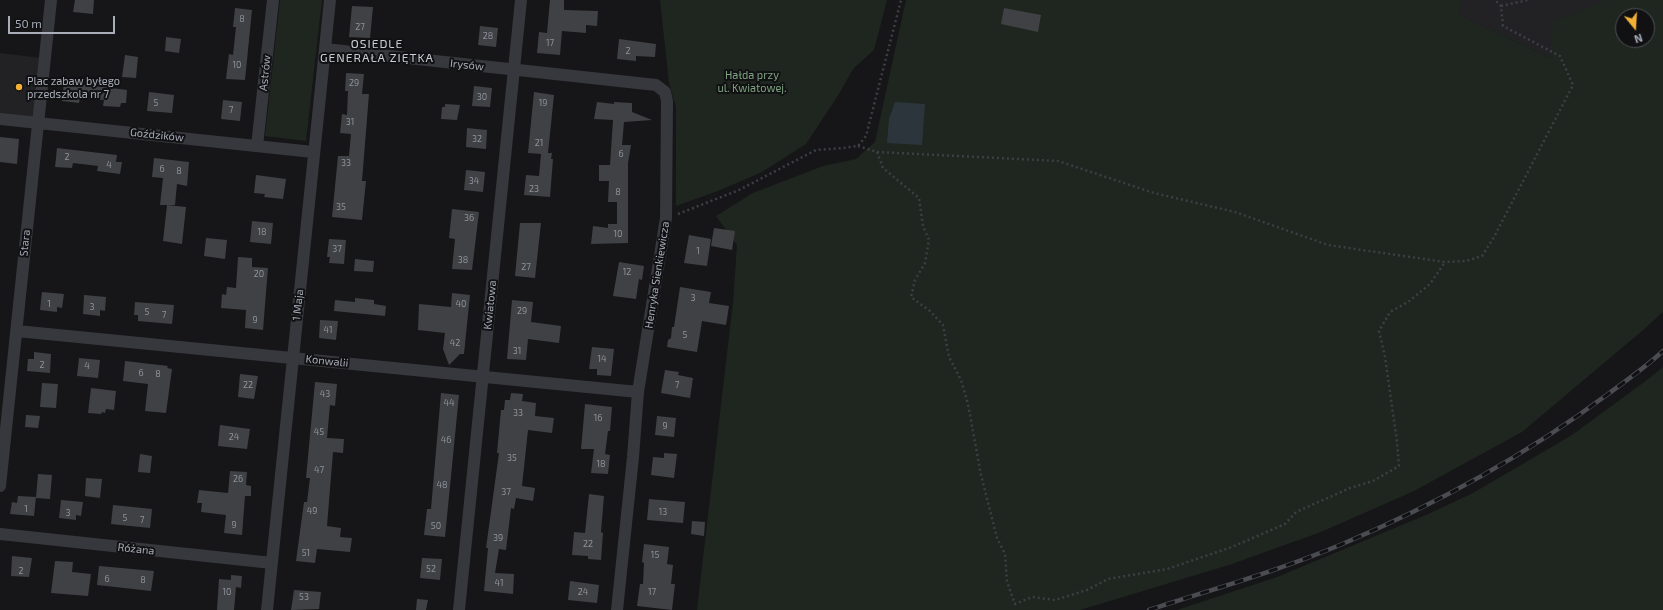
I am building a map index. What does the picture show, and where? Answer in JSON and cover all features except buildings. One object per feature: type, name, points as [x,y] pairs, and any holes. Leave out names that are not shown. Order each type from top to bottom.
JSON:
[{"type":"street","name":"Stara","points":[[0,486],[51,0]]},
{"type":"street","name":"Astrów","points":[[257,146],[273,0]]},
{"type":"street","name":"1 Maja","points":[[267,610],[313,152],[330,0]]},
{"type":"street","name":"Kwiatowa","points":[[459,610],[521,0]]},
{"type":"street","name":"Irysów","points":[[325,49],[514,70]]},
{"type":"street","name":"Henryka Sienkiewicza","points":[[514,70],[656,85],[665,92],[667,101],[666,218],[638,392],[633,457],[617,610]]},
{"type":"street","name":"Goździków","points":[[0,119],[313,152]]},
{"type":"street","name":"Konwalii","points":[[17,331],[638,392]]},
{"type":"street","name":"Różana","points":[[0,534],[272,563]]},
{"type":"path","points":[[858,146],[866,136],[901,0]]},
{"type":"path","points":[[666,218],[739,190],[816,150],[858,146],[877,152],[1058,161],[1154,192],[1235,212],[1328,244],[1445,262],[1466,261],[1482,256],[1494,238],[1573,85],[1560,56],[1503,26],[1501,6],[1495,0]]},
{"type":"path","points":[[1501,6],[1528,0]]},
{"type":"path","points":[[877,152],[883,168],[919,198],[923,226],[929,240],[925,263],[915,280],[911,297],[930,312],[943,325],[949,356],[961,380],[968,404],[981,475],[998,538],[1006,554],[1007,582],[1015,604],[1032,597],[1055,600],[1087,590],[1108,579],[1166,569],[1232,547],[1285,524],[1296,512],[1350,488],[1373,481],[1399,466],[1398,442],[1385,357],[1379,331],[1390,312],[1408,302],[1430,284],[1445,262]]},
{"type":"shaded area","points":[[1462,0],[1601,0],[1601,3],[1550,58],[1457,14]]},
{"type":"shaded area","name":"Plac zabaw byłego przedszkola nr 7","points":[[0,53],[41,58],[35,119],[0,116]]},
{"type":"shaded area","points":[[895,102],[925,104],[922,145],[887,143],[889,119]]},
{"type":"green space","points":[[280,0],[322,0],[306,141],[265,136]]},
{"type":"green space","name":"Hałda przy ul. Kwiatowej.","points":[[660,0],[887,0],[874,50],[853,69],[839,94],[806,144],[762,172],[718,191],[676,206],[676,107],[669,83]]},
{"type":"green space","points":[[906,0],[1462,0],[1458,14],[1550,58],[1553,21],[1601,3],[1601,0],[1663,0],[1663,312],[1522,432],[1414,491],[1321,532],[1229,565],[1080,610],[697,610],[733,302],[737,245],[716,216],[753,193],[823,166],[856,159],[875,142]]},
{"type":"green space","points":[[1663,367],[1663,610],[1177,610],[1277,577],[1426,515],[1473,493],[1572,435]]},
{"type":"railway","points":[[1149,610],[1317,554],[1375,530],[1445,496],[1545,438],[1629,378],[1663,351]]},
{"type":"place","name":"Plac zabaw byłego przedszkola nr 7","points":[[19,87]]},
{"type":"district","name":"OSIEDLE GENERAŁA ZIĘTKA","points":[[377,51]]}]
